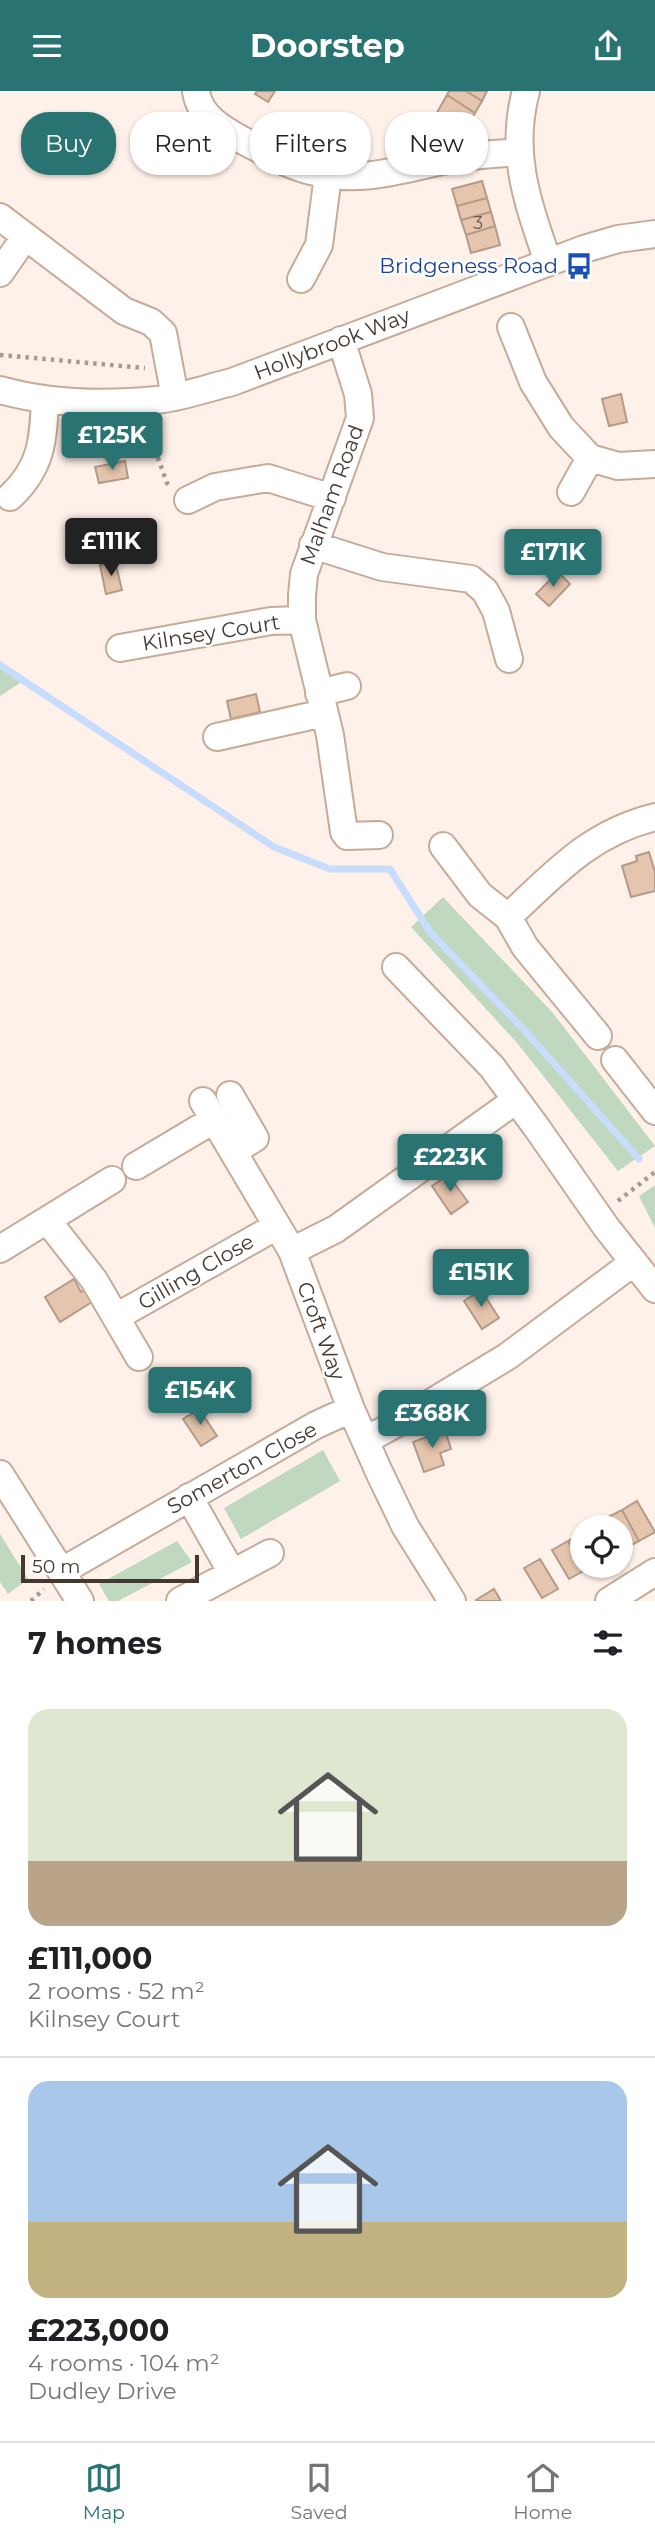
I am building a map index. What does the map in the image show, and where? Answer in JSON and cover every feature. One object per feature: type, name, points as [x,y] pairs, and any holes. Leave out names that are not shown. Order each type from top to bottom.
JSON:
[{"type":"street","points":[[526,91],[520,113],[518,152],[531,210],[548,262]]},
{"type":"street","points":[[186,96],[229,132],[250,143]]},
{"type":"street","points":[[301,279],[319,245],[328,175],[385,175],[464,157],[518,152]]},
{"type":"street","points":[[0,217],[124,311],[151,322],[163,333],[175,397]]},
{"type":"street","name":"Hollybrook Way","points":[[0,390],[45,400],[81,402],[175,397],[232,382],[548,262],[618,239],[655,234]]},
{"type":"street","points":[[4,268],[25,237]]},
{"type":"street","points":[[511,327],[533,382],[561,427],[590,458],[618,466],[655,464]]},
{"type":"street","name":"Malham Road","points":[[341,340],[358,394],[360,418],[304,574],[302,620],[324,713],[344,832],[347,835],[379,835]]},
{"type":"street","points":[[10,497],[36,466],[43,444],[45,400]]},
{"type":"street","points":[[571,492],[590,458]]},
{"type":"street","points":[[188,500],[215,487],[268,478],[332,499]]},
{"type":"street","points":[[313,545],[382,567],[471,579],[485,591],[496,611],[509,659]]},
{"type":"street","name":"Kilnsey Court","points":[[120,648],[271,621],[302,620]]},
{"type":"street","points":[[217,737],[324,713],[347,685]]},
{"type":"street","points":[[508,917],[578,851],[633,823],[655,817]]},
{"type":"street","points":[[443,846],[480,895],[508,917],[525,947],[598,1036]]},
{"type":"street","points":[[396,967],[492,1067],[606,1227],[655,1289]]},
{"type":"street","points":[[615,1059],[655,1111]]},
{"type":"street","points":[[230,1095],[244,1144]]},
{"type":"street","points":[[292,1251],[336,1229],[516,1100]]},
{"type":"street","name":"Croft Way","points":[[136,1166],[209,1110],[244,1144],[277,1226],[292,1251],[351,1409],[405,1526],[452,1601]]},
{"type":"street","points":[[0,1249],[111,1181]]},
{"type":"street","name":"Gilling Close","points":[[47,1220],[94,1280],[139,1357]]},
{"type":"street","name":"Gilling Close","points":[[116,1317],[277,1226]]},
{"type":"street","points":[[366,1440],[508,1356],[634,1262]]},
{"type":"street","name":"Somerton Close","points":[[62,1571],[316,1425],[351,1409]]},
{"type":"street","points":[[0,1474],[80,1601]]},
{"type":"street","points":[[190,1497],[232,1573]]},
{"type":"street","points":[[180,1601],[270,1553]]},
{"type":"street","points":[[609,1601],[655,1572]]},
{"type":"path","points":[[0,355],[171,370]]},
{"type":"path","points":[[146,400],[150,436],[167,483],[188,500]]},
{"type":"path","points":[[618,1201],[655,1172]]},
{"type":"green space","points":[[0,661],[26,679],[0,696]]},
{"type":"green space","points":[[443,897],[553,1013],[655,1146],[618,1171],[518,1044],[411,927]]},
{"type":"green space","points":[[655,1185],[655,1228],[639,1196]]},
{"type":"green space","points":[[323,1450],[340,1481],[241,1539],[224,1508]]},
{"type":"green space","points":[[0,1534],[28,1579],[8,1594],[0,1582]]},
{"type":"green space","points":[[177,1541],[192,1562],[118,1601],[109,1601],[99,1584]]},
{"type":"building","points":[[257,91],[275,91],[268,102],[255,94]]},
{"type":"building","points":[[449,91],[466,91],[482,101],[473,112],[447,95]]},
{"type":"building","points":[[466,91],[487,91],[482,101]]},
{"type":"building","points":[[447,95],[473,112],[437,112]]},
{"type":"building","points":[[482,181],[487,198],[457,206],[452,189]]},
{"type":"building","points":[[487,198],[491,212],[461,220],[457,206]]},
{"type":"building","points":[[491,212],[495,226],[466,235],[461,220]]},
{"type":"building","points":[[495,226],[500,245],[471,253],[466,235]]},
{"type":"building","points":[[621,394],[627,422],[609,426],[602,399]]},
{"type":"building","points":[[125,461],[128,478],[99,483],[95,467]]},
{"type":"building","points":[[115,561],[122,590],[106,594],[100,565]]},
{"type":"building","points":[[558,572],[570,584],[549,606],[536,594]]},
{"type":"building","points":[[256,694],[260,712],[231,719],[227,701]]},
{"type":"building","points":[[649,852],[655,872],[655,891],[631,897],[622,866],[637,861],[636,856]]},
{"type":"building","points":[[448,1175],[468,1202],[451,1214],[432,1186]]},
{"type":"building","points":[[74,1279],[81,1292],[85,1290],[92,1302],[60,1322],[45,1297]]},
{"type":"building","points":[[481,1290],[499,1318],[482,1329],[464,1301]]},
{"type":"building","points":[[199,1409],[217,1436],[201,1446],[183,1419]]},
{"type":"building","points":[[445,1430],[451,1449],[440,1453],[444,1465],[424,1472],[413,1442]]},
{"type":"building","points":[[637,1501],[655,1532],[639,1541],[633,1530],[633,1515],[625,1515],[622,1510]]},
{"type":"building","points":[[622,1510],[625,1515],[612,1515]]},
{"type":"building","points":[[633,1530],[639,1541],[633,1544]]},
{"type":"building","points":[[568,1541],[571,1578],[569,1579],[552,1550]]},
{"type":"building","points":[[540,1559],[558,1589],[542,1598],[524,1568]]},
{"type":"building","points":[[494,1589],[501,1601],[476,1601],[476,1600]]},
{"type":"waterway","points":[[0,665],[274,847],[330,869],[390,869],[430,932],[526,1032],[639,1159]]},
{"type":"place","name":"Bridgeness Road","points":[[579,266]]}]
